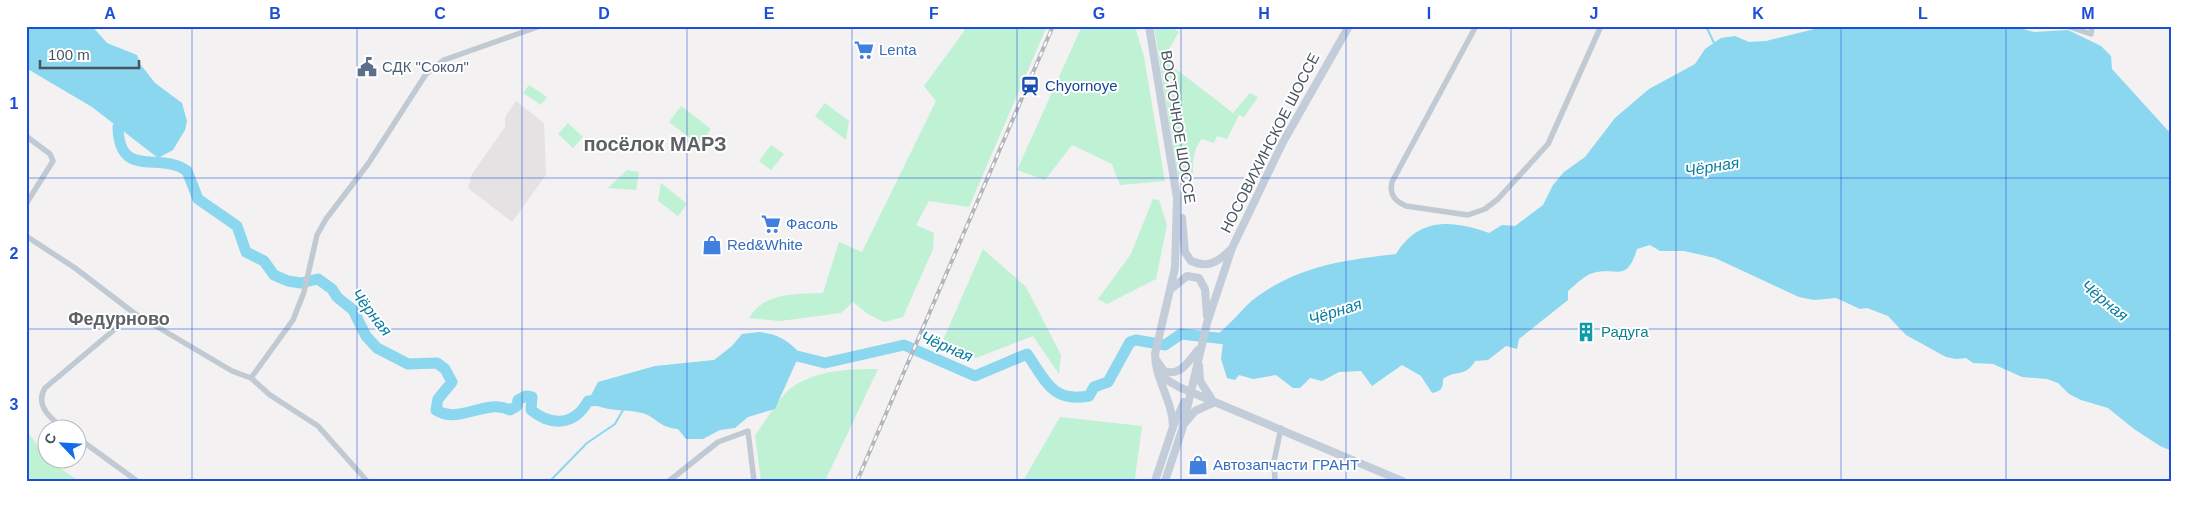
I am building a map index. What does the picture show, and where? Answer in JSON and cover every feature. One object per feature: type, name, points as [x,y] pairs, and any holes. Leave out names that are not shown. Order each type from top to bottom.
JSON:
[{"type":"main road","name":"ВОСТОЧНОЕ ШОССЕ","points":[[1148,26],[1177,198],[1177,244],[1170,290],[1156,353],[1159,375],[1170,403],[1172,427]]},
{"type":"main road","name":"НОСОВИХИНСКОЕ ШОССЕ","points":[[1189,391],[1207,323],[1232,248],[1283,142],[1349,26]]},
{"type":"main road","points":[[1177,198],[1180,208],[1185,252],[1191,261],[1206,265],[1215,263],[1232,248]]},
{"type":"main road","points":[[1170,290],[1187,276],[1199,278],[1206,289],[1207,323]]},
{"type":"main road","points":[[1156,353],[1161,368],[1172,373],[1183,368],[1200,349]]},
{"type":"main road","points":[[1200,349],[1200,381],[1206,394],[1215,402]]},
{"type":"main road","points":[[1159,375],[1189,391],[1281,428],[1402,481]]},
{"type":"main road","points":[[1155,481],[1172,427],[1189,391]]},
{"type":"main road","points":[[1165,481],[1182,430],[1189,391]]},
{"type":"main road","points":[[1182,430],[1195,410],[1215,402]]},
{"type":"street","points":[[251,378],[285,333],[304,292],[317,236],[326,218],[368,164],[431,68],[444,60],[540,26]]},
{"type":"street","points":[[1476,26],[1392,182],[1392,196],[1406,206],[1468,215],[1485,209],[1498,198],[1548,144],[1601,26]]},
{"type":"street","points":[[2067,26],[2092,34],[2092,26]]},
{"type":"street","points":[[26,136],[50,154],[53,161],[26,204]]},
{"type":"street","points":[[26,236],[76,268],[134,313],[232,371],[251,378],[270,395],[325,432],[367,481]]},
{"type":"street","points":[[56,420],[43,408],[40,401],[42,393],[134,313]]},
{"type":"street","points":[[1275,481],[1274,461],[1281,428]]},
{"type":"street","points":[[669,481],[676,472],[718,442],[748,430],[754,481]]},
{"type":"street","points":[[88,445],[137,481]]},
{"type":"shaded area","points":[[516,101],[544,123],[546,175],[512,222],[468,188],[472,174],[505,127],[505,117]]},
{"type":"green space","points":[[960,26],[1047,26],[969,207],[929,201],[916,225],[934,233],[933,249],[903,317],[884,322],[868,314],[853,302],[841,313],[780,321],[749,318],[763,303],[772,299],[792,294],[823,293],[839,242],[862,252],[936,101],[924,86],[965,30]]},
{"type":"green space","points":[[1082,26],[1135,26],[1144,57],[1165,181],[1120,185],[1112,164],[1072,145],[1045,180],[1017,170]]},
{"type":"green space","points":[[1154,26],[1170,26],[1179,32],[1163,59],[1233,113],[1250,93],[1258,97],[1244,117],[1239,115],[1227,139],[1217,136],[1214,143],[1202,139],[1195,151],[1193,173],[1178,180]]},
{"type":"green space","points":[[529,85],[547,97],[541,105],[523,93]]},
{"type":"green space","points":[[825,103],[849,121],[846,140],[815,116]]},
{"type":"green space","points":[[681,106],[711,129],[699,145],[669,122]]},
{"type":"green space","points":[[568,123],[583,137],[573,148],[558,134]]},
{"type":"green space","points":[[771,145],[784,154],[771,170],[759,161]]},
{"type":"green space","points":[[627,170],[639,172],[636,190],[608,188]]},
{"type":"green space","points":[[661,183],[687,204],[678,216],[658,201]]},
{"type":"green space","points":[[1153,199],[1159,200],[1167,225],[1156,279],[1107,304],[1098,299],[1131,254]]},
{"type":"green space","points":[[983,249],[1026,287],[1061,355],[1059,374],[1033,336],[976,358],[941,345]]},
{"type":"green space","points":[[878,369],[825,481],[761,481],[755,435],[791,388],[811,377],[822,374],[844,370]]},
{"type":"green space","points":[[1060,417],[1142,426],[1135,478],[1131,481],[1023,481]]},
{"type":"green space","points":[[26,431],[38,445],[38,470],[63,470],[79,481],[26,481]]},
{"type":"water","points":[[26,26],[92,26],[107,43],[137,55],[141,65],[155,83],[182,103],[187,121],[185,130],[173,150],[158,158],[92,107],[26,68]]},
{"type":"water","points":[[1827,26],[2011,26],[2034,32],[2068,30],[2101,46],[2111,56],[2112,69],[2172,135],[2172,451],[2160,446],[2134,429],[2108,408],[2081,400],[2069,394],[2058,383],[2047,379],[2022,377],[1993,364],[1973,363],[1966,358],[1946,357],[1906,335],[1888,316],[1867,308],[1860,309],[1836,298],[1814,300],[1799,297],[1715,258],[1684,251],[1660,251],[1650,245],[1637,249],[1629,267],[1624,270],[1619,272],[1599,272],[1590,274],[1582,279],[1568,291],[1568,300],[1519,339],[1517,349],[1506,346],[1488,360],[1475,361],[1468,370],[1452,374],[1443,379],[1441,389],[1432,393],[1421,376],[1402,365],[1372,386],[1361,371],[1339,372],[1322,381],[1310,378],[1300,388],[1293,388],[1276,375],[1253,379],[1239,375],[1235,380],[1227,378],[1221,359],[1223,343],[1217,343],[1212,338],[1252,301],[1274,286],[1307,271],[1324,266],[1396,254],[1415,233],[1437,225],[1462,226],[1489,233],[1502,225],[1515,226],[1543,205],[1553,185],[1564,172],[1585,157],[1615,118],[1649,89],[1695,64],[1705,49],[1721,38],[1735,36],[1749,42],[1766,41]]},
{"type":"water","points":[[759,332],[775,335],[788,342],[797,350],[797,360],[775,409],[748,417],[735,428],[720,430],[703,439],[686,439],[678,429],[661,424],[642,413],[608,409],[588,401],[598,382],[655,366],[714,360],[732,346],[742,334]]},
{"type":"waterway","points":[[1706,26],[1714,43]]},
{"type":"waterway","name":"Чёрная","points":[[118,127],[120,143],[125,153],[133,159],[165,163],[187,171],[198,199],[237,226],[246,252],[264,261],[274,275],[288,281],[301,283],[318,279],[332,289],[337,297],[353,310],[366,336],[377,348],[408,364],[437,363],[445,369],[452,382],[438,399],[436,410],[454,415],[491,407],[501,407],[510,410],[517,406],[518,400],[526,396],[532,397],[531,410],[547,419],[563,421],[577,415],[588,401],[603,400]]},
{"type":"waterway","name":"Чёрная","points":[[784,360],[797,356],[825,363],[904,345],[975,376],[1027,354],[1051,388],[1066,396],[1076,397],[1089,396],[1094,387],[1108,382],[1130,342],[1136,340],[1165,345],[1181,334],[1226,339]]},
{"type":"waterway","points":[[550,481],[587,443],[615,424],[623,410]]},
{"type":"railway","points":[[857,481],[1053,26]]},
{"type":"place","name":"Lenta","points":[[864,50]]},
{"type":"place","name":"СДК \"Сокол\"","points":[[367,67]]},
{"type":"place","name":"Chyornoye","points":[[1030,86]]},
{"type":"place","name":"Фасоль","points":[[771,224]]},
{"type":"place","name":"Red&White","points":[[712,245]]},
{"type":"place","name":"Радуга","points":[[1586,332]]},
{"type":"place","name":"Автозапчасти ГРАНТ","points":[[1198,465]]},
{"type":"district","name":"посёлок МАРЗ","points":[[655,144]]},
{"type":"district","name":"Федурново","points":[[119,319]]}]
